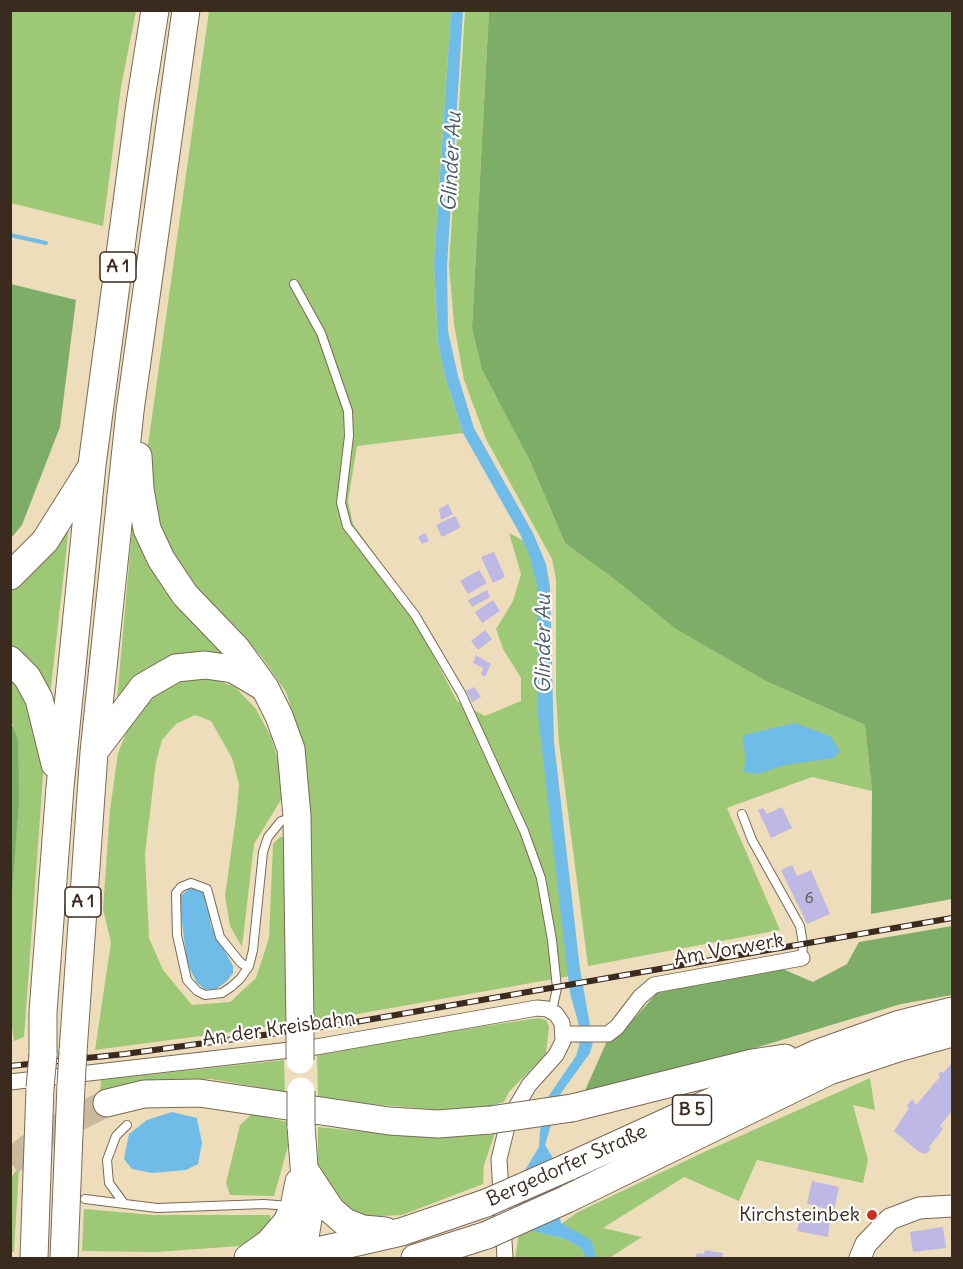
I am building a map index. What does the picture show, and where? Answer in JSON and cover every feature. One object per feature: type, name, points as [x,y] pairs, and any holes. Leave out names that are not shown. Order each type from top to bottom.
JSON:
[{"type":"highway","name":"A 1","points":[[34,1258],[43,1012],[60,787],[92,465],[140,104],[155,10]]},
{"type":"highway","name":"A 1","points":[[64,1258],[71,1084],[94,752],[130,411],[186,10]]},
{"type":"highway","points":[[130,411],[138,437],[140,489],[147,529],[161,559],[185,595],[236,648],[265,688],[279,716],[291,749],[297,816],[302,1163],[308,1195],[308,1219],[305,1237],[288,1258]]},
{"type":"highway","points":[[10,576],[45,541],[92,465]]},
{"type":"highway","points":[[10,660],[27,676],[39,699],[60,787]]},
{"type":"highway","points":[[94,752],[143,687],[176,668],[205,664],[233,669],[265,688]]},
{"type":"highway","name":"Bergedorfer Straße","points":[[288,1258],[401,1232],[486,1203],[816,1054],[900,1024],[952,1011]]},
{"type":"highway","name":"Bergedorfer Straße","points":[[415,1258],[487,1235],[567,1199],[829,1071],[952,1033]]},
{"type":"highway","points":[[107,1102],[144,1094],[199,1093],[389,1121],[438,1124],[490,1120],[572,1108],[752,1062],[816,1054]]},
{"type":"highway","points":[[248,1258],[278,1235],[294,1207],[302,1163]]},
{"type":"highway","points":[[302,1163],[319,1194],[345,1222],[363,1229],[401,1232]]},
{"type":"street","name":"Am Vorwerk","points":[[571,1035],[608,1034],[617,1027],[640,997],[654,986],[802,958]]},
{"type":"street","name":"An der Kreisbahn","points":[[10,1082],[316,1047],[537,1008],[552,1011]]},
{"type":"street","points":[[505,1258],[499,1177],[503,1139],[509,1119],[529,1086],[571,1035],[552,1011]]},
{"type":"street","points":[[860,1258],[866,1244],[890,1219],[919,1208],[952,1206]]},
{"type":"lane","points":[[294,284],[321,333],[348,411],[350,436],[341,503],[347,526],[415,615],[461,693],[524,831],[541,878],[552,940],[557,988],[552,1011]]},
{"type":"lane","name":"Am Vorwerk","points":[[742,814],[752,840],[800,926],[802,958]]},
{"type":"lane","points":[[248,968],[240,962],[220,937],[207,889],[191,883],[181,887],[174,903],[177,936],[186,981],[196,991],[206,995],[219,994],[231,987],[248,968],[253,950],[263,852],[268,837],[282,821],[297,816]]},
{"type":"lane","points":[[123,1202],[109,1184],[108,1160],[117,1136],[127,1125]]},
{"type":"lane","points":[[85,1199],[157,1208],[264,1204],[294,1207]]},
{"type":"green space","points":[[10,11],[136,11],[121,87],[103,226],[11,203]]},
{"type":"green space","points":[[209,11],[451,11],[434,264],[438,343],[445,376],[463,433],[357,446],[348,501],[353,524],[430,630],[434,657],[457,701],[485,716],[521,701],[521,678],[503,649],[496,629],[513,601],[521,574],[509,533],[524,541],[539,572],[539,655],[570,976],[313,1022],[302,741],[286,692],[260,655],[196,590],[173,557],[151,507],[148,445]]},
{"type":"green space","points":[[465,11],[489,11],[472,327],[565,543],[770,683],[865,725],[872,791],[812,777],[727,808],[780,930],[588,966],[559,743],[556,696],[556,579],[552,559],[486,439],[464,380],[454,324],[449,266]]},
{"type":"green space","points":[[489,11],[952,11],[952,899],[871,914],[872,791],[865,725],[770,683],[676,629],[616,580],[565,543],[529,459],[482,369],[472,327]]},
{"type":"green space","points":[[11,284],[76,300],[60,427],[22,525],[11,538]]},
{"type":"green space","points":[[133,519],[238,662],[117,700]]},
{"type":"green space","points":[[69,527],[50,696],[11,649],[10,591]]},
{"type":"green space","points":[[11,670],[23,685],[44,763],[24,1037],[14,1041],[10,1012],[10,904],[19,804],[11,722]]},
{"type":"green space","points":[[182,677],[209,677],[235,687],[256,709],[271,737],[279,763],[282,798],[254,844],[242,947],[230,926],[225,896],[239,784],[232,758],[211,721],[195,715],[176,724],[162,740],[156,762],[145,854],[149,938],[163,970],[192,1005],[230,1002],[256,978],[269,938],[273,844],[280,837],[287,838],[291,1024],[95,1050],[111,942],[103,909],[110,810],[118,753],[131,721],[152,693]]},
{"type":"green space","points":[[11,722],[18,740],[19,804],[11,904]]},
{"type":"green space","points":[[952,926],[952,995],[901,1004],[682,1070],[583,1095],[607,1041],[632,1021],[657,993],[778,967],[813,982],[847,964],[859,942]]},
{"type":"green space","points":[[538,1018],[546,1020],[549,1026],[546,1054],[509,1092],[504,1102],[484,1108],[443,1110],[318,1100],[317,1052]]},
{"type":"green space","points":[[284,1060],[285,1092],[211,1079],[145,1082],[100,1093],[101,1080]]},
{"type":"green space","points":[[870,1078],[875,1110],[853,1105],[868,1160],[863,1183],[757,1160],[739,1201],[684,1177],[603,1228],[642,1237],[609,1258],[596,1258],[593,1244],[561,1224],[578,1212],[702,1153]]},
{"type":"green space","points":[[252,1114],[287,1122],[290,1139],[274,1196],[230,1195],[226,1183],[240,1125]]},
{"type":"green space","points":[[318,1127],[407,1136],[454,1137],[495,1133],[484,1165],[483,1184],[402,1215],[363,1217],[332,1195],[318,1164]]},
{"type":"green space","points":[[19,1166],[14,1252],[11,1252],[11,1178]]},
{"type":"green space","points":[[84,1209],[152,1215],[270,1215],[271,1226],[240,1246],[156,1252],[82,1251]]},
{"type":"green space","points":[[520,1228],[565,1239],[581,1248],[586,1258],[515,1258]]},
{"type":"water","name":"Glinder Au","points":[[451,11],[463,11],[447,266],[448,331],[458,376],[474,428],[533,533],[546,564],[550,587],[554,742],[580,969],[593,1042],[590,1053],[561,1093],[545,1145],[553,1158],[553,1185],[561,1223],[588,1238],[593,1244],[596,1258],[586,1258],[581,1248],[565,1239],[520,1228],[516,1205],[522,1175],[539,1147],[540,1131],[548,1097],[576,1056],[580,1029],[570,993],[538,715],[537,586],[530,557],[520,534],[463,433],[445,376],[438,343],[434,264]]},
{"type":"water","points":[[795,723],[830,736],[840,751],[834,758],[786,765],[758,774],[743,772],[746,760],[744,735]]},
{"type":"water","points":[[190,888],[203,891],[206,896],[211,926],[233,966],[233,973],[227,981],[215,990],[205,989],[197,983],[187,963],[179,897]]},
{"type":"water","points":[[172,1112],[197,1118],[202,1143],[198,1164],[186,1170],[152,1173],[132,1169],[124,1159],[129,1134],[147,1120]]},
{"type":"building","points":[[448,504],[453,514],[441,520],[439,509]]},
{"type":"building","points":[[455,516],[461,527],[442,537],[436,525]]},
{"type":"building","points":[[425,533],[429,541],[422,544],[418,537]]},
{"type":"building","points":[[494,552],[505,577],[493,583],[481,557]]},
{"type":"building","points":[[479,570],[487,583],[468,594],[460,581]]},
{"type":"building","points":[[487,590],[490,597],[472,607],[468,600]]},
{"type":"building","points":[[493,600],[500,611],[482,623],[475,612]]},
{"type":"building","points":[[485,630],[492,639],[478,650],[471,641]]},
{"type":"building","points":[[476,655],[491,664],[485,677],[481,674],[483,668],[473,663]]},
{"type":"building","points":[[474,687],[481,697],[472,702],[466,691]]},
{"type":"building","points":[[782,807],[792,828],[771,838],[758,810],[763,808],[767,814]]},
{"type":"building","points":[[792,865],[797,876],[811,870],[830,914],[807,924],[781,870]]},
{"type":"building","points":[[951,1064],[952,1111],[940,1126],[943,1129],[929,1147],[931,1149],[926,1154],[919,1152],[894,1131],[912,1099],[916,1105],[940,1077],[938,1075],[941,1071],[943,1073]]},
{"type":"building","points":[[812,1181],[839,1187],[834,1210],[831,1210],[828,1237],[797,1231],[801,1212],[826,1218],[828,1209],[807,1204]]},
{"type":"building","points":[[943,1227],[946,1248],[913,1252],[910,1232]]},
{"type":"building","points":[[705,1250],[723,1253],[722,1258],[695,1258],[697,1253],[704,1254]]},
{"type":"waterway","points":[[10,235],[46,243]]},
{"type":"tunnel","points":[[10,1162],[49,1132],[107,1103]]},
{"type":"railway","points":[[10,1066],[125,1054],[344,1024],[952,918]]},
{"type":"place","name":"Kirchsteinbek","points":[[872,1215]]}]
